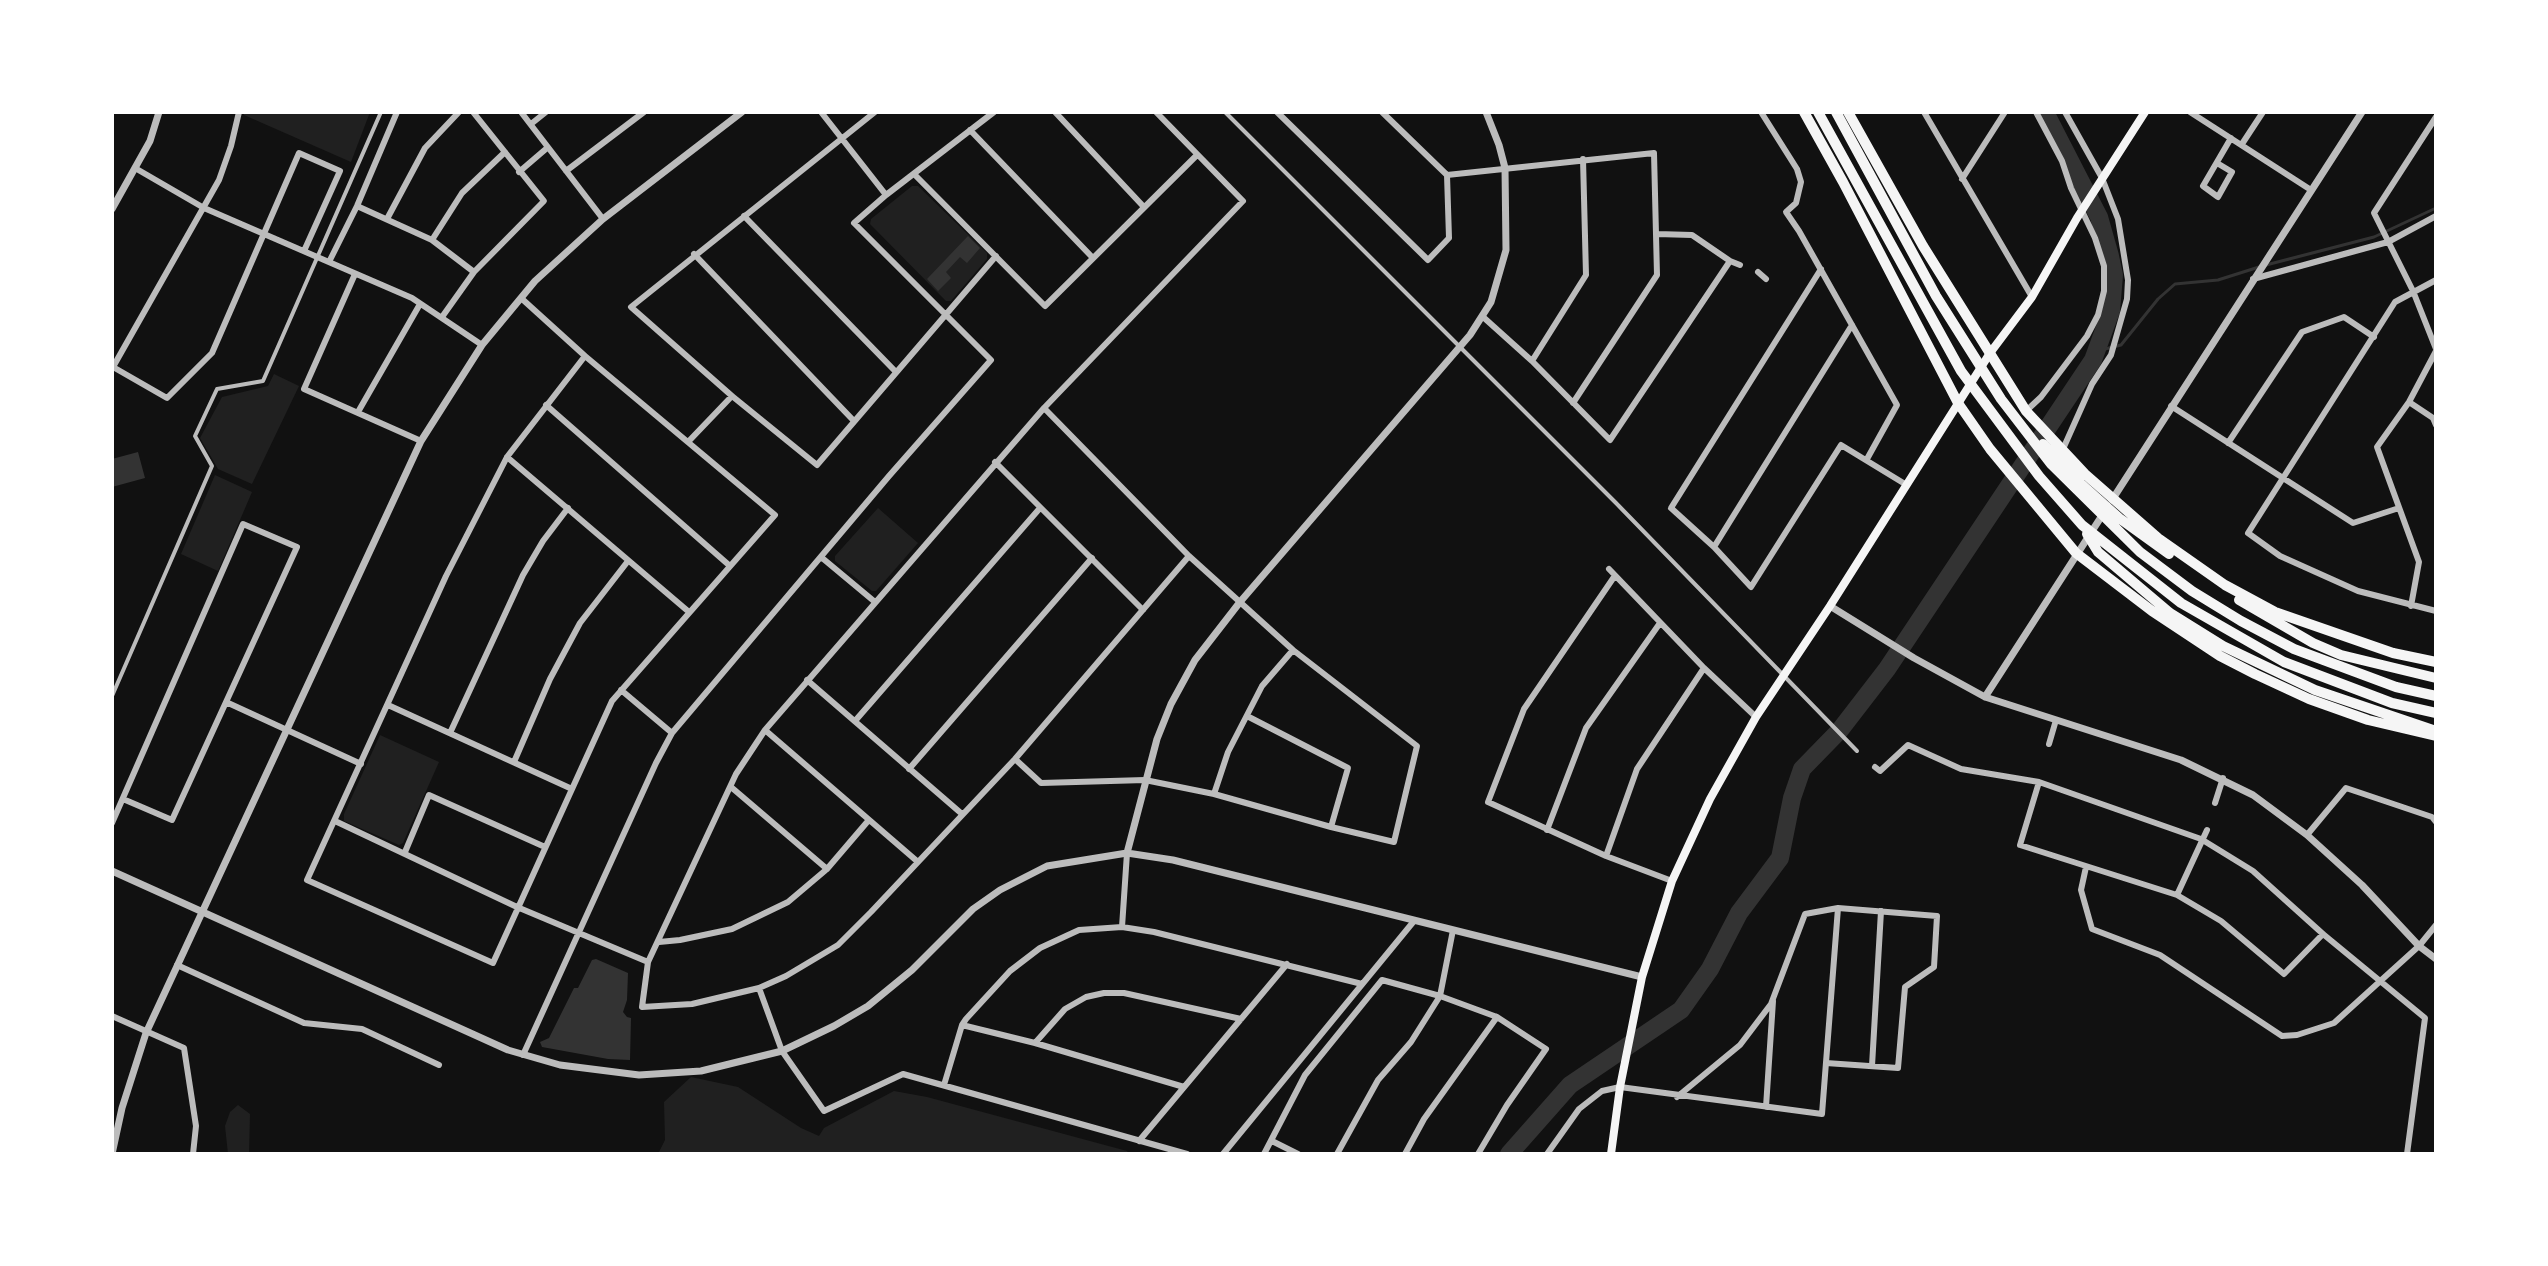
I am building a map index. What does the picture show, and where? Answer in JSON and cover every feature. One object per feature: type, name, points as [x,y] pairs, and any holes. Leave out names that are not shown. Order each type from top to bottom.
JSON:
[{"type":"highway","points":[[1804,112],[1958,403],[2025,494],[2076,553],[2152,611],[2220,656],[2255,674],[2309,699],[2368,720],[2436,733]]},
{"type":"highway","points":[[1818,112],[1961,371],[2039,476],[2082,525],[2181,603],[2284,662],[2392,703],[2436,713]]},
{"type":"highway","points":[[1836,112],[1867,144],[1923,246],[2026,411],[2085,474],[2158,538],[2206,572],[2275,612],[2393,653],[2436,662]]},
{"type":"highway","points":[[1848,112],[1851,129],[1936,296],[2001,399],[2051,464],[2140,552],[2192,591],[2241,621],[2294,649],[2396,687],[2436,696]]},
{"type":"highway","points":[[2001,399],[2081,484],[2119,518],[2191,570],[2313,643],[2341,655],[2436,678]]},
{"type":"highway","points":[[2082,525],[2098,552],[2170,613],[2259,664],[2315,690],[2436,733]]},
{"type":"main road","points":[[1611,1154],[1642,977],[1672,881],[1710,799],[1756,717],[1990,353],[2032,297],[2145,112]]},
{"type":"street","points":[[112,209],[150,141],[159,112]]},
{"type":"street","points":[[239,112],[231,146],[204,208],[113,367],[167,398],[212,353],[299,153],[340,171],[304,251]]},
{"type":"street","points":[[112,696],[212,466],[195,436],[217,389],[263,381],[381,112]]},
{"type":"street","points":[[329,262],[397,112]]},
{"type":"street","points":[[387,219],[425,148],[459,112]]},
{"type":"street","points":[[442,317],[474,272],[544,201],[473,112]]},
{"type":"street","points":[[521,112],[603,219]]},
{"type":"street","points":[[531,124],[546,112]]},
{"type":"street","points":[[566,171],[644,112]]},
{"type":"street","points":[[112,1154],[122,1108],[146,1033],[421,441],[482,345],[535,281],[603,219],[742,112]]},
{"type":"street","points":[[821,112],[886,195]]},
{"type":"street","points":[[875,112],[631,307],[732,396],[817,465],[996,256]]},
{"type":"street","points":[[523,1055],[672,733],[991,360],[854,223],[994,112]]},
{"type":"street","points":[[1055,112],[1143,206]]},
{"type":"street","points":[[1156,112],[1243,201],[995,462],[765,730],[736,774],[648,962],[642,1007],[692,1004],[759,988],[838,945],[1015,759],[1189,556]]},
{"type":"street","points":[[1225,112],[1739,628],[1857,751]]},
{"type":"street","points":[[1277,112],[1428,260],[1449,238],[1447,175],[1382,112]]},
{"type":"street","points":[[1122,927],[1127,853],[1145,780],[1171,704],[1195,660],[1240,602],[1460,347],[1482,316],[1498,283],[1506,250],[1505,168],[1486,112]]},
{"type":"street","points":[[1761,112],[1797,169],[1801,182],[1796,203],[1786,212],[1897,405],[1867,459]]},
{"type":"street","points":[[1924,112],[2032,297]]},
{"type":"street","points":[[1962,179],[2005,112]]},
{"type":"street","points":[[2026,411],[2073,356],[2098,315],[2104,291],[2104,266],[2095,238],[2058,151],[2036,112]]},
{"type":"street","points":[[2060,446],[2111,355],[2127,299],[2126,255],[2118,219],[2102,178],[2065,112]]},
{"type":"street","points":[[2190,112],[2311,190]]},
{"type":"street","points":[[2242,144],[2263,112]]},
{"type":"street","points":[[1985,697],[2362,112]]},
{"type":"street","points":[[2411,606],[2419,562],[2377,447],[2409,402],[2436,350],[2413,291],[2374,213],[2436,117]]},
{"type":"street","points":[[970,130],[1092,257]]},
{"type":"street","points":[[2217,163],[2232,172],[2218,197],[2203,186],[2231,138]]},
{"type":"street","points":[[519,172],[547,148]]},
{"type":"street","points":[[432,240],[462,193],[505,152]]},
{"type":"street","points":[[1447,175],[1654,153],[1657,275],[1573,403]]},
{"type":"street","points":[[914,174],[1045,306],[1197,155]]},
{"type":"street","points":[[1532,361],[1586,275],[1583,159]]},
{"type":"street","points":[[135,168],[204,208],[412,298],[482,345]]},
{"type":"street","points":[[357,206],[432,240],[474,272]]},
{"type":"street","points":[[744,216],[895,371]]},
{"type":"street","points":[[2253,279],[2388,242],[2436,216]]},
{"type":"street","points":[[1657,234],[1692,235],[1740,265]]},
{"type":"street","points":[[694,254],[853,420]]},
{"type":"street","points":[[1482,316],[1532,361],[1610,440],[1730,261]]},
{"type":"street","points":[[1821,269],[1671,508],[1714,547],[1751,587],[1841,445],[1905,484]]},
{"type":"street","points":[[1758,272],[1766,279]]},
{"type":"street","points":[[355,274],[304,389],[421,441]]},
{"type":"street","points":[[2436,280],[2395,302],[2248,533],[2280,556],[2358,591],[2436,611]]},
{"type":"street","points":[[521,298],[585,356],[775,515],[612,701],[493,963],[307,880],[446,576],[507,457],[585,356]]},
{"type":"street","points":[[358,412],[420,304]]},
{"type":"street","points":[[2228,443],[2302,332],[2344,317],[2374,337]]},
{"type":"street","points":[[1714,547],[1852,325]]},
{"type":"street","points":[[688,442],[732,396]]},
{"type":"street","points":[[2409,402],[2433,418],[2436,425]]},
{"type":"street","points":[[546,405],[730,566]]},
{"type":"street","points":[[2171,406],[2353,523],[2399,508]]},
{"type":"street","points":[[1015,759],[1041,783],[1145,780],[1214,794],[1394,842],[1417,746],[1293,650],[1189,556],[1044,408]]},
{"type":"street","points":[[507,457],[689,612]]},
{"type":"street","points":[[995,462],[1143,610]]},
{"type":"street","points":[[450,733],[523,575],[568,508]]},
{"type":"street","points":[[855,721],[1040,508]]},
{"type":"street","points":[[112,823],[243,524],[297,547],[172,820],[123,799]]},
{"type":"street","points":[[821,557],[875,602]]},
{"type":"street","points":[[909,769],[1092,558]]},
{"type":"street","points":[[514,762],[550,679],[580,623],[628,561]]},
{"type":"street","points":[[1609,569],[1756,717]]},
{"type":"street","points":[[1614,577],[1524,709],[1488,802],[1606,856],[1672,881]]},
{"type":"street","points":[[1830,606],[1985,697],[2181,760],[2253,795],[2307,835],[2362,885],[2419,946],[2436,959]]},
{"type":"street","points":[[1547,830],[1586,728],[1660,623]]},
{"type":"street","points":[[1214,794],[1228,752],[1262,686],[1293,650]]},
{"type":"street","points":[[1606,856],[1637,769],[1704,668]]},
{"type":"street","points":[[807,680],[962,814]]},
{"type":"street","points":[[621,690],[672,733]]},
{"type":"street","points":[[226,702],[361,764]]},
{"type":"street","points":[[388,705],[572,789]]},
{"type":"street","points":[[1247,716],[1348,768],[1331,827]]},
{"type":"street","points":[[2049,744],[2056,720]]},
{"type":"street","points":[[765,730],[918,862]]},
{"type":"street","points":[[1875,767],[1880,771],[1908,745],[1961,769],[2039,782],[2201,839],[2253,871],[2380,983],[2425,1018],[2407,1154]]},
{"type":"street","points":[[2215,803],[2223,778]]},
{"type":"street","points":[[2039,782],[2020,845],[2138,880],[2177,895],[2221,921],[2284,974],[2323,934]]},
{"type":"street","points":[[731,787],[827,869]]},
{"type":"street","points":[[2307,835],[2346,788],[2432,817],[2436,822]]},
{"type":"street","points":[[405,852],[429,795],[545,847]]},
{"type":"street","points":[[335,821],[517,907],[648,962]]},
{"type":"street","points":[[659,942],[732,929],[788,902],[827,869],[868,821]]},
{"type":"street","points":[[2177,895],[2207,830]]},
{"type":"street","points":[[112,871],[523,1055],[560,1065],[639,1075],[701,1071],[782,1051],[868,1006],[912,970],[973,909],[1000,890],[1047,866],[1127,853],[1173,860],[1642,977]]},
{"type":"street","points":[[2086,867],[2081,890],[2092,929],[2160,955],[2282,1036],[2297,1035],[2334,1023],[2419,946],[2436,925]]},
{"type":"street","points":[[1547,1154],[1579,1109],[1602,1091],[1622,1082],[1677,1097],[1822,1114],[1838,908]]},
{"type":"street","points":[[1677,1097],[1740,1045],[1773,997],[1805,914],[1838,908],[1937,916],[1934,967],[1905,987],[1898,1068],[1826,1063]]},
{"type":"street","points":[[1872,1066],[1881,911]]},
{"type":"street","points":[[1223,1154],[1414,921]]},
{"type":"street","points":[[944,1085],[962,1025],[1010,971],[1040,948],[1079,930],[1122,927],[1154,932],[1362,984]]},
{"type":"street","points":[[1337,1154],[1378,1080],[1411,1042],[1440,996],[1453,930]]},
{"type":"street","points":[[1139,1141],[1287,964]]},
{"type":"street","points":[[177,965],[304,1023],[362,1029],[439,1065]]},
{"type":"street","points":[[1264,1154],[1305,1075],[1382,980],[1440,996],[1497,1017],[1546,1049],[1478,1154]]},
{"type":"street","points":[[759,988],[782,1051],[824,1111],[903,1074],[1187,1154]]},
{"type":"street","points":[[1035,1043],[1065,1009],[1086,997],[1104,993],[1124,993],[1241,1019]]},
{"type":"street","points":[[1766,1107],[1773,997]]},
{"type":"street","points":[[112,1016],[184,1048],[196,1126],[193,1154]]},
{"type":"street","points":[[1405,1154],[1424,1119],[1497,1017]]},
{"type":"street","points":[[962,1025],[1184,1087]]},
{"type":"street","points":[[1272,1141],[1298,1154]]},
{"type":"shaded area","points":[[244,112],[370,112],[351,162],[244,115]]},
{"type":"shaded area","points":[[912,186],[918,186],[987,253],[987,259],[951,301],[946,301],[870,224],[871,219]]},
{"type":"shaded area","points":[[968,236],[980,248],[967,263],[960,257],[946,272],[951,278],[938,291],[927,279]]},
{"type":"shaded area","points":[[274,374],[299,386],[252,484],[218,469],[200,438],[222,397],[268,386]]},
{"type":"shaded area","points":[[138,452],[145,478],[112,487],[112,459]]},
{"type":"shaded area","points":[[215,475],[252,492],[218,571],[181,554]]},
{"type":"shaded area","points":[[878,508],[918,543],[876,591],[872,591],[835,561],[835,556]]},
{"type":"shaded area","points":[[380,735],[439,762],[403,843],[399,845],[344,821],[344,814]]},
{"type":"shaded area","points":[[592,960],[628,973],[627,1000],[623,1012],[631,1018],[630,1060],[542,1047],[540,1042],[549,1038],[574,988],[578,988]]},
{"type":"shaded area","points":[[691,1077],[738,1087],[801,1128],[819,1136],[824,1128],[894,1091],[927,1097],[1129,1154],[658,1154],[665,1140],[664,1102]]},
{"type":"shaded area","points":[[238,1105],[250,1114],[249,1154],[228,1154],[225,1126],[230,1112]]},
{"type":"waterway","points":[[1509,1154],[1570,1085],[1681,1010],[1710,969],[1739,913],[1780,858],[1792,798],[1802,769],[1840,730],[1887,669],[2093,360],[2111,311],[2114,275],[2099,217],[2045,112]]},
{"type":"waterway","points":[[2266,265],[2374,237],[2436,208]]},
{"type":"waterway","points":[[2097,351],[2121,345],[2158,299],[2175,284],[2218,280],[2259,267]]}]
